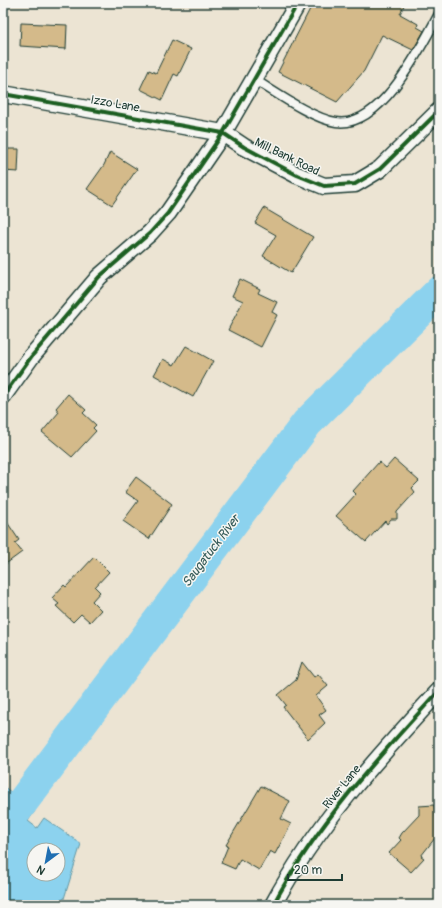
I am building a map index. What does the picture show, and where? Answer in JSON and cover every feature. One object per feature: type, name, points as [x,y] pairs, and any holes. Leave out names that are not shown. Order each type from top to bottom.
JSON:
[{"type":"street","points":[[3,396],[32,357],[99,277],[150,233],[168,214],[223,133],[255,80],[298,3]]},
{"type":"street","name":"Izzo Lane","points":[[3,94],[223,133]]},
{"type":"street","name":"Mill Bank Road","points":[[223,133],[244,147],[297,175],[324,186],[355,184],[380,169],[439,111]]},
{"type":"street","name":"River Lane","points":[[273,905],[305,851],[349,792],[439,691]]},
{"type":"lane","points":[[255,80],[319,117],[334,122],[346,123],[358,120],[378,105],[410,65],[439,14]]},
{"type":"water","points":[[3,786],[35,811],[28,821],[37,828],[44,818],[81,844],[62,905],[3,905]]},
{"type":"building","points":[[313,3],[405,3],[400,14],[418,24],[417,27],[424,31],[413,50],[382,35],[364,71],[337,102],[278,72]]},
{"type":"building","points":[[21,23],[67,25],[66,49],[20,46]]},
{"type":"building","points":[[172,40],[191,49],[178,76],[174,74],[162,100],[140,89],[149,70],[156,73]]},
{"type":"building","points":[[3,149],[19,149],[18,172],[3,171]]},
{"type":"building","points":[[110,152],[137,169],[112,205],[87,189],[104,165]]},
{"type":"building","points":[[264,208],[313,237],[291,273],[263,256],[276,235],[255,223]]},
{"type":"building","points":[[240,279],[260,289],[258,293],[277,302],[272,312],[277,315],[261,347],[228,330],[243,301],[232,296]]},
{"type":"building","points":[[186,346],[213,361],[193,397],[154,375],[163,359],[174,365]]},
{"type":"building","points":[[68,394],[86,410],[83,413],[96,425],[93,428],[96,431],[72,457],[42,432],[59,412],[56,408]]},
{"type":"building","points":[[394,459],[419,481],[412,488],[415,492],[397,512],[397,519],[391,519],[387,524],[385,521],[366,542],[336,516],[356,494],[353,491],[379,462],[386,468]]},
{"type":"building","points":[[136,477],[172,504],[149,539],[123,521],[138,501],[125,492]]},
{"type":"building","points":[[3,516],[19,540],[15,543],[22,552],[3,566]]},
{"type":"building","points":[[94,557],[109,572],[95,587],[100,592],[92,601],[101,610],[90,622],[81,614],[73,622],[56,606],[59,604],[52,598],[64,585],[66,587]]},
{"type":"building","points":[[302,662],[314,677],[318,674],[328,686],[316,696],[326,710],[319,715],[325,723],[308,739],[283,707],[286,705],[278,695],[296,680]]},
{"type":"building","points":[[261,786],[290,801],[281,819],[291,824],[275,854],[270,851],[259,870],[240,859],[235,869],[221,863],[228,846],[226,845]]},
{"type":"building","points":[[434,805],[439,833],[421,856],[424,858],[411,872],[389,853],[401,840],[399,838],[402,833],[419,815],[419,806]]},
{"type":"waterway","name":"Saugatuck River","points":[[3,828],[307,423],[439,292]]},
{"type":"cycle path","points":[[3,396],[31,357],[99,277],[150,233],[168,213],[223,133],[298,3]]},
{"type":"cycle path","points":[[3,94],[223,133],[244,147],[297,175],[324,186],[355,184],[380,169],[439,111]]},
{"type":"cycle path","points":[[273,905],[308,847],[328,820],[393,741],[439,691]]}]
